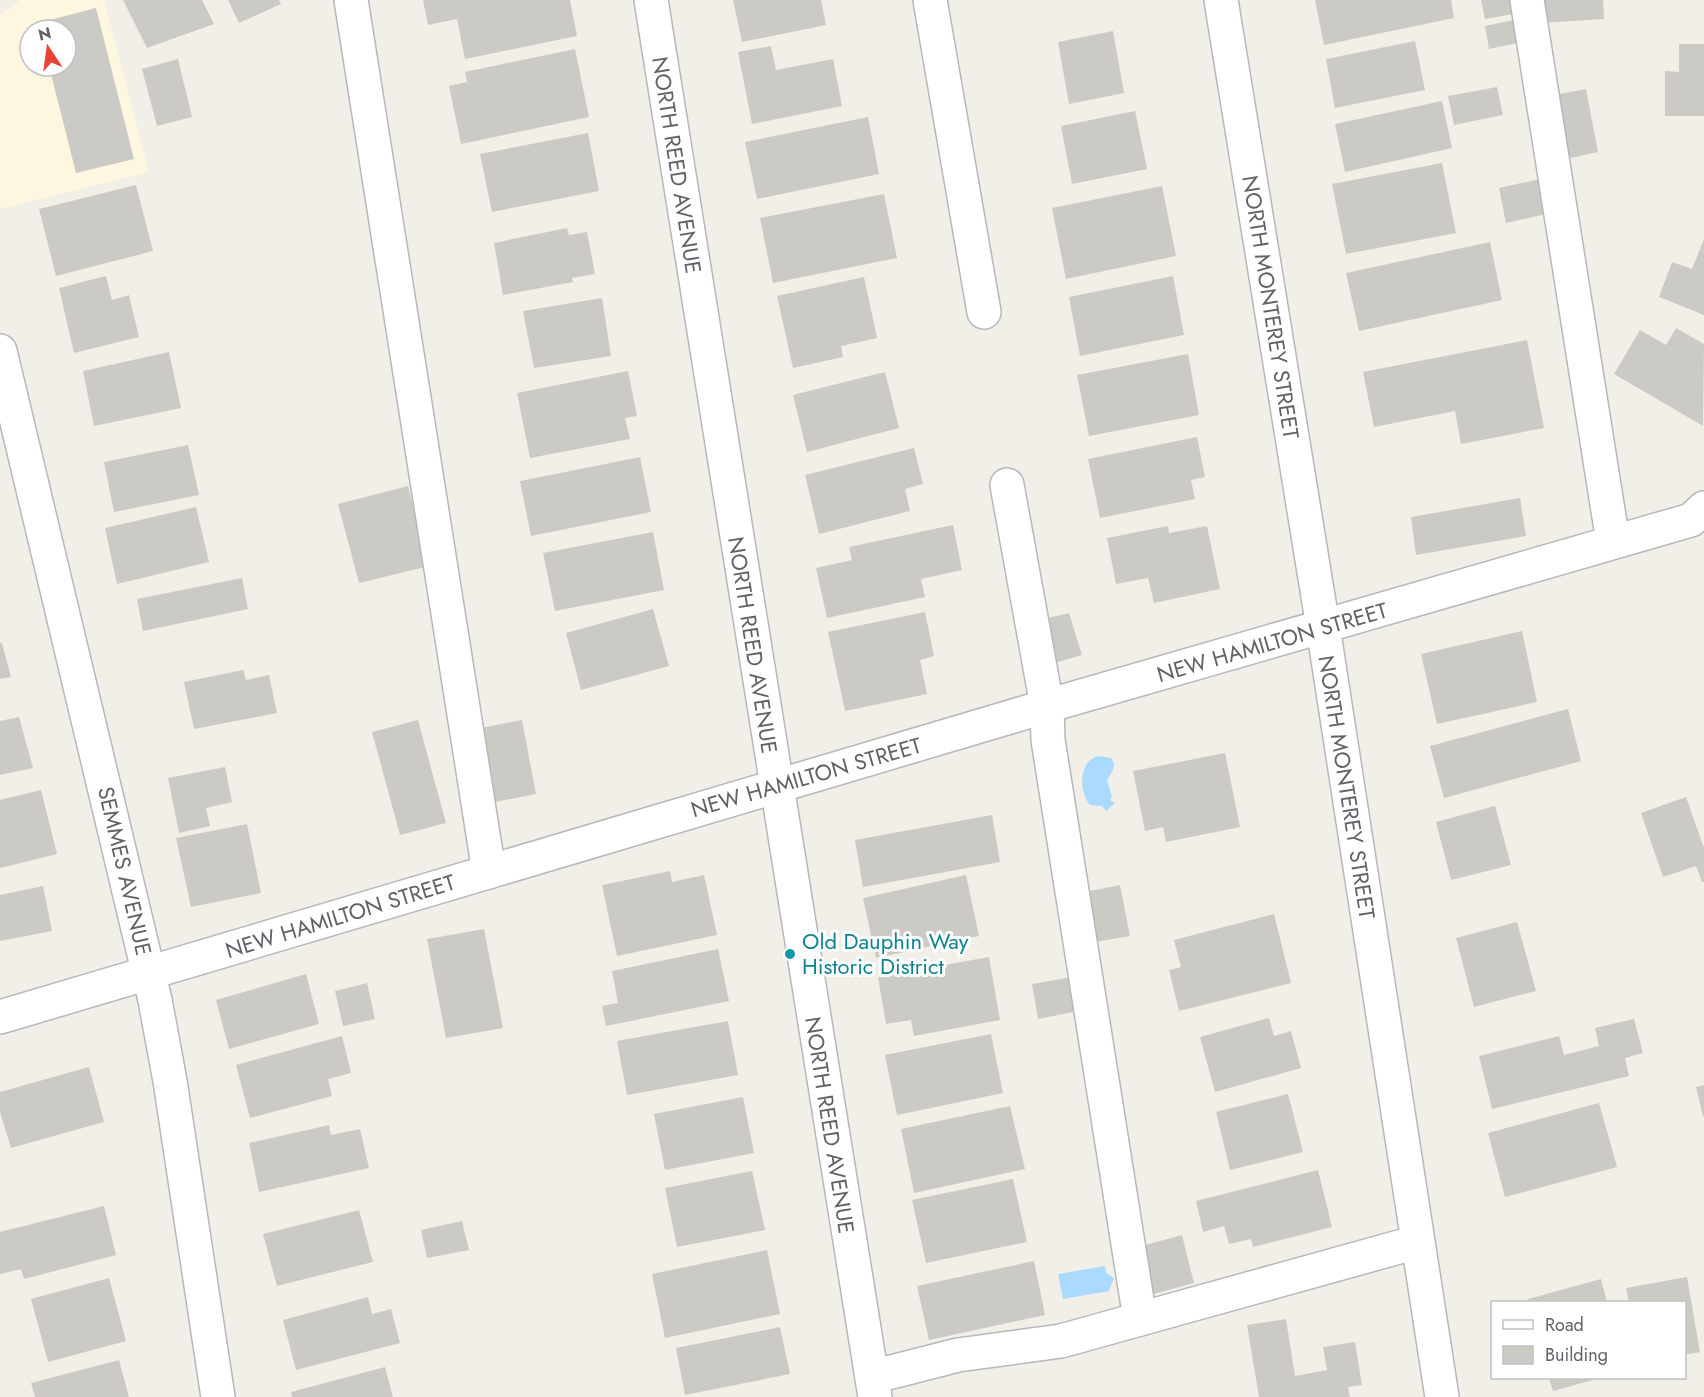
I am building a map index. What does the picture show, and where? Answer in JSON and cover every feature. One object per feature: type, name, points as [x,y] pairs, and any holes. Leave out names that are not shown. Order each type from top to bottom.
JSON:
[{"type":"street","points":[[351,0],[489,872]]},
{"type":"street","name":"NORTH REED AVENUE","points":[[651,0],[873,1387]]},
{"type":"street","points":[[930,0],[984,312]]},
{"type":"street","name":"NORTH MONTEREY STREET","points":[[1221,0],[1323,627],[1442,1397]]},
{"type":"street","points":[[1527,0],[1612,542]]},
{"type":"street","name":"SEMMES AVENUE","points":[[0,351],[149,973],[170,1081],[218,1397]]},
{"type":"street","points":[[1008,485],[1047,706],[1049,751],[1140,1320]]},
{"type":"street","name":"NEW HAMILTON STREET","points":[[0,1017],[775,786],[1700,515]]},
{"type":"street","points":[[873,1387],[958,1355],[1061,1341],[1417,1242]]},
{"type":"shaded area","points":[[20,0],[104,0],[149,172],[0,209],[0,16]]},
{"type":"water","points":[[1098,756],[1111,758],[1114,764],[1107,781],[1112,796],[1110,800],[1115,803],[1106,811],[1102,806],[1090,805],[1082,785],[1087,764]]},
{"type":"water","points":[[1105,1266],[1106,1273],[1114,1278],[1109,1291],[1063,1299],[1058,1274]]},
{"type":"building","points":[[123,0],[202,0],[214,24],[147,48]]},
{"type":"building","points":[[228,0],[279,0],[281,4],[239,23]]},
{"type":"building","points":[[423,0],[570,0],[577,36],[465,59],[457,19],[428,25]]},
{"type":"building","points":[[733,0],[821,0],[826,25],[742,42]]},
{"type":"building","points":[[1315,0],[1451,0],[1454,18],[1324,45]]},
{"type":"building","points":[[1481,0],[1511,0],[1513,14],[1485,19]]},
{"type":"building","points":[[1539,0],[1603,0],[1604,19],[1541,23]]},
{"type":"building","points":[[96,8],[134,159],[76,173],[52,78],[78,78],[78,18],[57,18]]},
{"type":"building","points":[[1514,20],[1518,43],[1489,49],[1485,26]]},
{"type":"building","points":[[1113,31],[1124,93],[1069,104],[1058,42]]},
{"type":"building","points":[[1415,41],[1425,90],[1335,108],[1326,59]]},
{"type":"building","points":[[1679,44],[1704,44],[1704,116],[1665,116],[1665,71],[1679,72]]},
{"type":"building","points":[[771,46],[776,70],[833,59],[842,106],[752,124],[738,52]]},
{"type":"building","points":[[575,49],[589,117],[461,144],[449,86],[467,82],[465,72]]},
{"type":"building","points":[[178,59],[192,117],[157,126],[142,69]]},
{"type":"building","points":[[1497,87],[1503,115],[1454,125],[1448,96]]},
{"type":"building","points":[[1586,89],[1598,152],[1561,160],[1549,96]]},
{"type":"building","points":[[1442,101],[1452,148],[1345,172],[1335,124]]},
{"type":"building","points":[[1135,111],[1147,169],[1072,184],[1061,126]]},
{"type":"building","points":[[868,117],[879,174],[757,199],[745,142]]},
{"type":"building","points":[[588,133],[599,191],[492,212],[480,154]]},
{"type":"building","points":[[1442,163],[1456,233],[1346,254],[1332,184]]},
{"type":"building","points":[[1540,179],[1547,214],[1506,223],[1499,188]]},
{"type":"building","points":[[136,185],[153,251],[56,276],[39,209]]},
{"type":"building","points":[[1162,186],[1176,256],[1066,279],[1052,208]]},
{"type":"building","points":[[884,194],[897,258],[773,283],[760,218]]},
{"type":"building","points":[[567,228],[569,235],[587,232],[595,274],[572,278],[573,282],[503,295],[494,243]]},
{"type":"building","points":[[1704,239],[1704,315],[1659,297],[1672,262],[1692,269]]},
{"type":"building","points":[[1490,242],[1502,300],[1359,331],[1346,273]]},
{"type":"building","points":[[106,276],[112,300],[129,295],[139,337],[74,353],[59,288]]},
{"type":"building","points":[[1173,276],[1184,335],[1080,356],[1069,297]]},
{"type":"building","points":[[864,277],[877,338],[841,346],[843,357],[793,368],[777,296]]},
{"type":"building","points":[[602,298],[611,356],[534,368],[523,311]]},
{"type":"building","points":[[1676,328],[1704,344],[1703,426],[1614,374],[1640,330],[1666,345]]},
{"type":"building","points":[[1527,340],[1544,428],[1461,444],[1455,411],[1374,427],[1363,372]]},
{"type":"building","points":[[169,352],[181,408],[94,426],[83,371]]},
{"type":"building","points":[[1188,354],[1199,415],[1089,436],[1077,375]]},
{"type":"building","points":[[628,371],[637,416],[625,418],[630,439],[530,458],[517,393]]},
{"type":"building","points":[[885,372],[899,428],[807,452],[793,395]]},
{"type":"building","points":[[1197,437],[1205,477],[1191,480],[1195,499],[1100,518],[1088,459]]},
{"type":"building","points":[[188,445],[199,495],[114,512],[104,462]]},
{"type":"building","points":[[914,448],[923,484],[905,489],[910,511],[819,534],[805,475]]},
{"type":"building","points":[[640,457],[651,512],[531,536],[520,481]]},
{"type":"building","points":[[408,486],[429,566],[359,583],[338,504]]},
{"type":"building","points":[[1520,498],[1526,536],[1416,555],[1411,517]]},
{"type":"building","points":[[196,507],[209,562],[117,584],[105,528]]},
{"type":"building","points":[[953,525],[962,570],[921,579],[925,597],[827,618],[816,568],[852,560],[849,547]]},
{"type":"building","points":[[1168,526],[1169,533],[1207,526],[1220,589],[1154,603],[1148,578],[1116,584],[1107,538]]},
{"type":"building","points":[[653,532],[664,590],[555,611],[543,553]]},
{"type":"building","points":[[242,578],[248,609],[143,631],[137,599]]},
{"type":"building","points":[[653,609],[669,666],[581,690],[566,633]]},
{"type":"building","points":[[925,612],[934,656],[920,660],[927,694],[845,711],[828,632]]},
{"type":"building","points":[[1069,613],[1082,655],[1051,664],[1040,620]]},
{"type":"building","points":[[1522,631],[1537,702],[1437,724],[1421,654]]},
{"type":"building","points":[[0,643],[2,643],[11,677],[0,679]]},
{"type":"building","points":[[243,670],[246,680],[269,675],[277,713],[194,729],[184,682]]},
{"type":"building","points":[[1568,709],[1581,761],[1444,798],[1430,746]]},
{"type":"building","points":[[19,717],[33,768],[0,775],[0,721]]},
{"type":"building","points":[[418,720],[446,823],[400,835],[372,732]]},
{"type":"building","points":[[522,720],[536,794],[490,803],[476,729]]},
{"type":"building","points":[[1225,753],[1240,827],[1166,842],[1163,827],[1145,831],[1133,771]]},
{"type":"building","points":[[225,767],[232,802],[206,808],[210,826],[179,833],[168,778]]},
{"type":"building","points":[[41,790],[57,854],[0,868],[0,800]]},
{"type":"building","points":[[1686,797],[1704,848],[1704,882],[1696,866],[1663,877],[1641,813]]},
{"type":"building","points":[[1495,806],[1511,865],[1451,880],[1436,822]]},
{"type":"building","points":[[992,815],[1000,862],[863,887],[855,840]]},
{"type":"building","points":[[247,824],[261,893],[191,907],[176,838]]},
{"type":"building","points":[[670,871],[672,882],[704,875],[717,935],[617,956],[602,885]]},
{"type":"building","points":[[966,875],[979,936],[876,958],[863,898]]},
{"type":"building","points":[[1120,885],[1130,936],[1095,942],[1085,892]]},
{"type":"building","points":[[43,886],[52,931],[0,941],[0,895]]},
{"type":"building","points":[[1274,914],[1291,983],[1179,1011],[1169,970],[1181,967],[1174,940]]},
{"type":"building","points":[[1517,922],[1536,991],[1474,1007],[1456,938]]},
{"type":"building","points":[[484,929],[503,1028],[446,1038],[427,939]]},
{"type":"building","points":[[718,949],[729,1001],[606,1026],[602,1006],[618,1003],[612,971]]},
{"type":"building","points":[[989,957],[1000,1020],[914,1036],[911,1020],[886,1024],[878,977]]},
{"type":"building","points":[[306,974],[319,1024],[229,1049],[216,1000]]},
{"type":"building","points":[[1072,977],[1078,1011],[1038,1019],[1032,984]]},
{"type":"building","points":[[367,983],[375,1019],[343,1026],[335,991]]},
{"type":"building","points":[[1269,1018],[1274,1036],[1291,1031],[1301,1068],[1215,1092],[1200,1037]]},
{"type":"building","points":[[1634,1019],[1643,1053],[1625,1058],[1629,1076],[1492,1109],[1479,1056],[1559,1036],[1564,1055],[1599,1046],[1595,1028]]},
{"type":"building","points":[[728,1021],[738,1075],[627,1095],[617,1041]]},
{"type":"building","points":[[991,1034],[1003,1093],[897,1115],[885,1055]]},
{"type":"building","points":[[342,1036],[351,1073],[328,1079],[332,1096],[250,1118],[236,1065]]},
{"type":"building","points":[[89,1067],[104,1122],[11,1148],[0,1112],[0,1092]]},
{"type":"building","points":[[1704,1085],[1704,1116],[1703,1116],[1696,1087]]},
{"type":"building","points":[[1288,1094],[1303,1152],[1230,1170],[1216,1112]]},
{"type":"building","points":[[743,1097],[754,1153],[665,1170],[654,1114]]},
{"type":"building","points":[[1599,1103],[1617,1167],[1505,1197],[1488,1133]]},
{"type":"building","points":[[1010,1106],[1025,1169],[914,1193],[901,1129]]},
{"type":"building","points":[[329,1125],[331,1135],[360,1129],[369,1168],[259,1192],[249,1143]]},
{"type":"building","points":[[1318,1170],[1332,1227],[1253,1247],[1251,1239],[1229,1244],[1224,1226],[1203,1232],[1196,1201]]},
{"type":"building","points":[[752,1171],[765,1230],[677,1247],[665,1188]]},
{"type":"building","points":[[1013,1179],[1027,1242],[926,1263],[912,1200]]},
{"type":"building","points":[[104,1206],[116,1255],[24,1279],[21,1269],[0,1274],[0,1232]]},
{"type":"building","points":[[359,1210],[373,1262],[277,1286],[263,1234]]},
{"type":"building","points":[[462,1221],[469,1250],[427,1258],[421,1230]]},
{"type":"building","points":[[1182,1235],[1194,1283],[1146,1296],[1134,1248]]},
{"type":"building","points":[[767,1250],[780,1314],[665,1338],[652,1274]]},
{"type":"building","points":[[1034,1261],[1045,1315],[929,1340],[917,1286]]},
{"type":"building","points":[[1687,1277],[1700,1352],[1686,1355],[1686,1301],[1629,1301],[1626,1288]]},
{"type":"building","points":[[109,1278],[126,1341],[48,1362],[31,1299]]},
{"type":"building","points":[[1601,1279],[1607,1301],[1529,1301],[1528,1299]]},
{"type":"building","points":[[368,1297],[372,1314],[391,1309],[400,1343],[296,1370],[283,1320]]},
{"type":"building","points":[[1286,1319],[1295,1376],[1327,1370],[1323,1347],[1355,1342],[1362,1385],[1348,1387],[1350,1397],[1259,1397],[1247,1325]]},
{"type":"building","points":[[780,1327],[790,1374],[685,1395],[676,1348]]},
{"type":"building","points":[[119,1360],[129,1397],[35,1397],[31,1383]]},
{"type":"building","points":[[385,1367],[393,1397],[292,1397],[291,1392]]},
{"type":"building","points":[[1549,1379],[1596,1379],[1553,1391]]},
{"type":"place","name":"Old Dauphin Way Historic District","points":[[790,954]]}]
